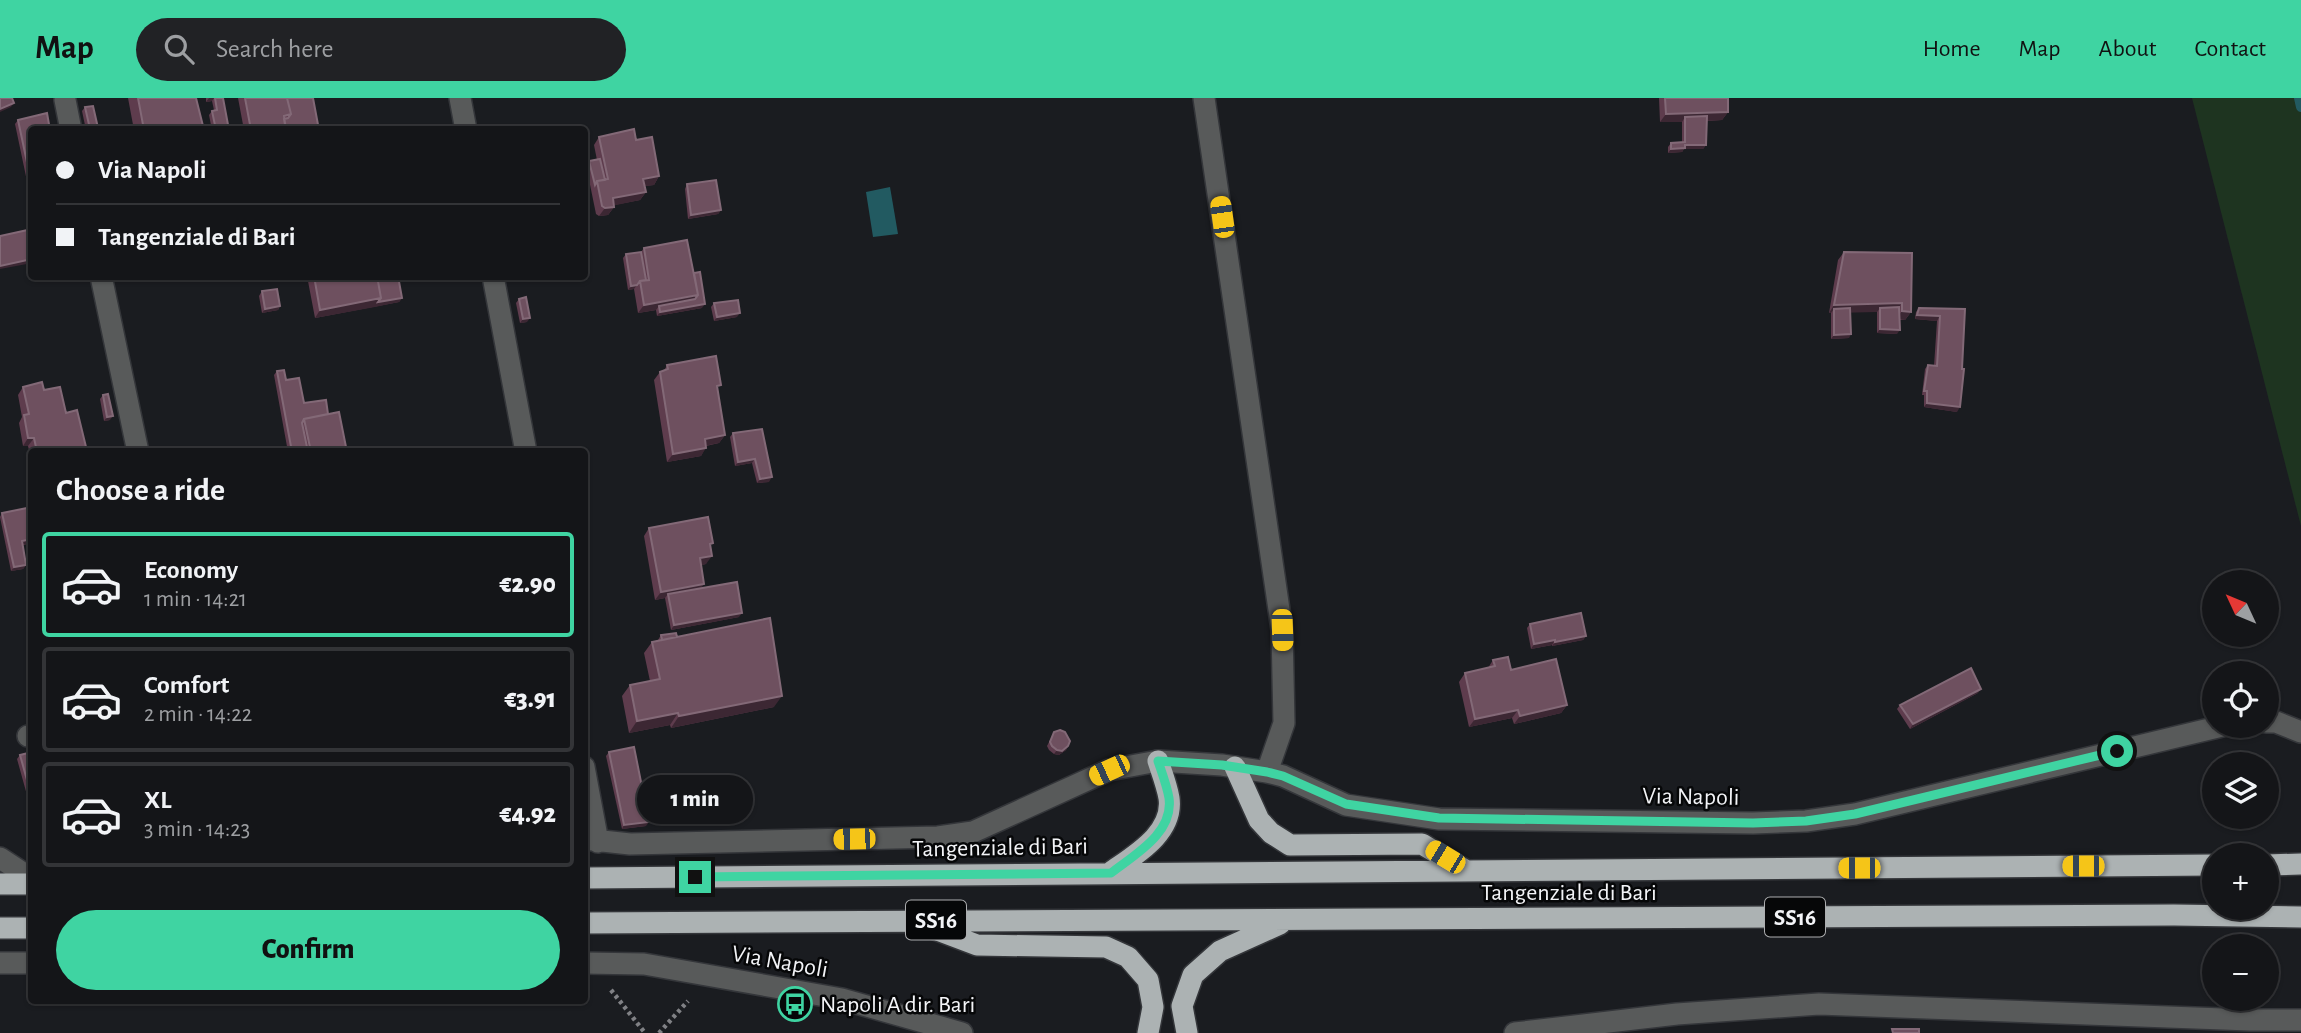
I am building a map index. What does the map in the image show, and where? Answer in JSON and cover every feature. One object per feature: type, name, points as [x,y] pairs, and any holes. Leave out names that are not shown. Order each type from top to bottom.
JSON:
[{"type":"highway","points":[[1111,873],[1154,839],[1165,822],[1169,801],[1158,761]]},
{"type":"highway","points":[[1236,767],[1259,820],[1271,833],[1290,845],[1422,844],[1467,871]]},
{"type":"highway","points":[[2279,865],[2301,864]]},
{"type":"highway","name":"Tangenziale di Bari","points":[[588,878],[2202,865]]},
{"type":"highway","points":[[0,884],[28,881]]},
{"type":"highway","name":"Tangenziale di Bari","points":[[588,923],[2174,915],[2301,917]]},
{"type":"highway","points":[[913,920],[977,945],[1106,947],[1128,957],[1148,980],[1153,1007],[1148,1033]]},
{"type":"highway","points":[[1187,1033],[1182,1006],[1194,975],[1220,951],[1288,920]]},
{"type":"highway","points":[[0,928],[28,928]]},
{"type":"street","points":[[460,98],[465,126]]},
{"type":"street","points":[[1204,98],[1282,630],[1284,723],[1267,772]]},
{"type":"street","points":[[65,100],[70,126]]},
{"type":"street","points":[[102,280],[137,448]]},
{"type":"street","points":[[494,280],[525,448]]},
{"type":"street","points":[[2279,723],[2301,732]]},
{"type":"street","name":"Via Napoli","points":[[591,841],[630,844],[937,837],[973,832],[1109,770],[1158,761],[1267,772],[1283,776],[1346,804],[1439,818],[1753,823],[1806,821],[1855,814],[2202,731]]},
{"type":"street","points":[[588,809],[591,841]]},
{"type":"street","points":[[0,858],[28,878]]},
{"type":"street","points":[[0,963],[28,963]]},
{"type":"street","name":"Via Napoli","points":[[588,963],[644,964],[842,999],[962,1033]]},
{"type":"street","points":[[1515,1033],[1676,1014],[1819,1004],[2301,1020]]},
{"type":"path","points":[[659,1033],[689,1000]]},
{"type":"path","points":[[618,1001],[645,1033]]},
{"type":"green space","points":[[2192,98],[2301,98],[2301,526]]},
{"type":"water","points":[[890,187],[898,234],[873,237],[866,192]]},
{"type":"building","points":[[0,98],[12,98],[14,103],[0,109]]},
{"type":"building","points":[[138,98],[196,98],[203,126],[143,126]]},
{"type":"building","points":[[215,98],[223,98],[228,126],[215,126],[212,111],[217,110]]},
{"type":"building","points":[[245,98],[287,98],[291,114],[284,116],[285,126],[250,126]]},
{"type":"building","points":[[287,98],[313,98],[318,126],[285,126],[284,119],[291,114]]},
{"type":"building","points":[[1665,98],[1728,98],[1728,112],[1666,114]]},
{"type":"building","points":[[93,106],[98,126],[89,126],[85,107]]},
{"type":"building","points":[[47,113],[49,126],[28,126],[28,167],[18,120]]},
{"type":"building","points":[[1707,116],[1706,145],[1685,145],[1685,148],[1671,149],[1671,143],[1685,142],[1685,117]]},
{"type":"building","points":[[634,129],[636,140],[652,137],[659,176],[643,179],[646,192],[613,198],[614,207],[605,208],[602,206],[597,181],[608,179],[599,137]]},
{"type":"building","points":[[600,159],[605,180],[597,181],[595,185],[589,161]]},
{"type":"building","points":[[716,180],[721,210],[691,215],[687,184]]},
{"type":"building","points":[[28,230],[28,260],[0,266],[0,236]]},
{"type":"building","points":[[687,240],[698,295],[644,305],[640,281],[649,280],[644,248]]},
{"type":"building","points":[[641,252],[646,280],[631,286],[626,254]]},
{"type":"building","points":[[1844,252],[1912,253],[1911,312],[1902,311],[1902,303],[1834,305]]},
{"type":"building","points":[[700,272],[705,304],[660,312],[659,306],[695,299],[698,295],[694,273]]},
{"type":"building","points":[[315,280],[378,280],[381,298],[320,310]]},
{"type":"building","points":[[378,280],[399,280],[402,298],[378,302],[381,298]]},
{"type":"building","points":[[277,289],[280,306],[265,309],[262,291]]},
{"type":"building","points":[[526,297],[530,318],[523,319],[519,299]]},
{"type":"building","points":[[738,300],[740,313],[717,317],[714,303]]},
{"type":"building","points":[[1899,307],[1900,330],[1880,329],[1880,308]]},
{"type":"building","points":[[1850,308],[1851,334],[1834,335],[1834,309]]},
{"type":"building","points":[[1919,308],[1965,309],[1960,407],[1927,403],[1927,391],[1924,391],[1928,365],[1937,366],[1940,316],[1917,315]]},
{"type":"building","points":[[716,356],[721,385],[717,386],[725,435],[705,439],[706,448],[673,454],[660,372],[668,369],[667,365]]},
{"type":"building","points":[[284,370],[286,380],[299,378],[304,403],[326,400],[328,414],[304,419],[302,423],[307,448],[291,448],[277,371]]},
{"type":"building","points":[[42,382],[44,390],[60,387],[66,413],[77,410],[86,448],[36,448],[34,438],[28,438],[24,415],[29,414],[23,387]]},
{"type":"building","points":[[108,394],[113,416],[107,417],[103,395]]},
{"type":"building","points":[[339,412],[346,448],[310,448],[304,419]]},
{"type":"building","points":[[762,429],[772,477],[760,479],[755,459],[738,462],[733,433]]},
{"type":"building","points":[[28,508],[28,540],[22,541],[26,565],[14,567],[2,513]]},
{"type":"building","points":[[708,517],[713,543],[710,544],[712,556],[700,558],[704,584],[661,592],[649,528]]},
{"type":"building","points":[[737,582],[742,613],[674,625],[668,594]]},
{"type":"building","points":[[1581,613],[1586,636],[1534,644],[1530,624]]},
{"type":"building","points":[[770,618],[782,696],[679,716],[678,713],[637,721],[630,685],[660,679],[652,642]]},
{"type":"building","points":[[676,633],[677,637],[662,640],[661,635]]},
{"type":"building","points":[[1508,657],[1511,670],[1556,659],[1567,705],[1520,716],[1518,710],[1475,719],[1465,673],[1495,666],[1493,660]]},
{"type":"building","points":[[1971,668],[1981,689],[1913,724],[1900,705]]},
{"type":"building","points":[[1054,732],[1065,732],[1070,741],[1062,751],[1057,750],[1050,742]]},
{"type":"building","points":[[634,747],[649,822],[624,825],[609,752]]},
{"type":"building","points":[[28,753],[28,784],[20,755]]},
{"type":"building","points":[[1892,1029],[1919,1029],[1919,1033],[1893,1033]]},
{"type":"waterway","points":[[2299,98],[2301,107]]},
{"type":"place","name":"Napoli A dir. Bari","points":[[795,1004]]},
{"type":"route","points":[[695,877],[1111,873],[1154,839],[1165,822],[1169,801],[1158,761],[1222,765],[1267,772],[1283,776],[1346,804],[1439,818],[1753,823],[1806,821],[1855,814],[2117,751]]}]
